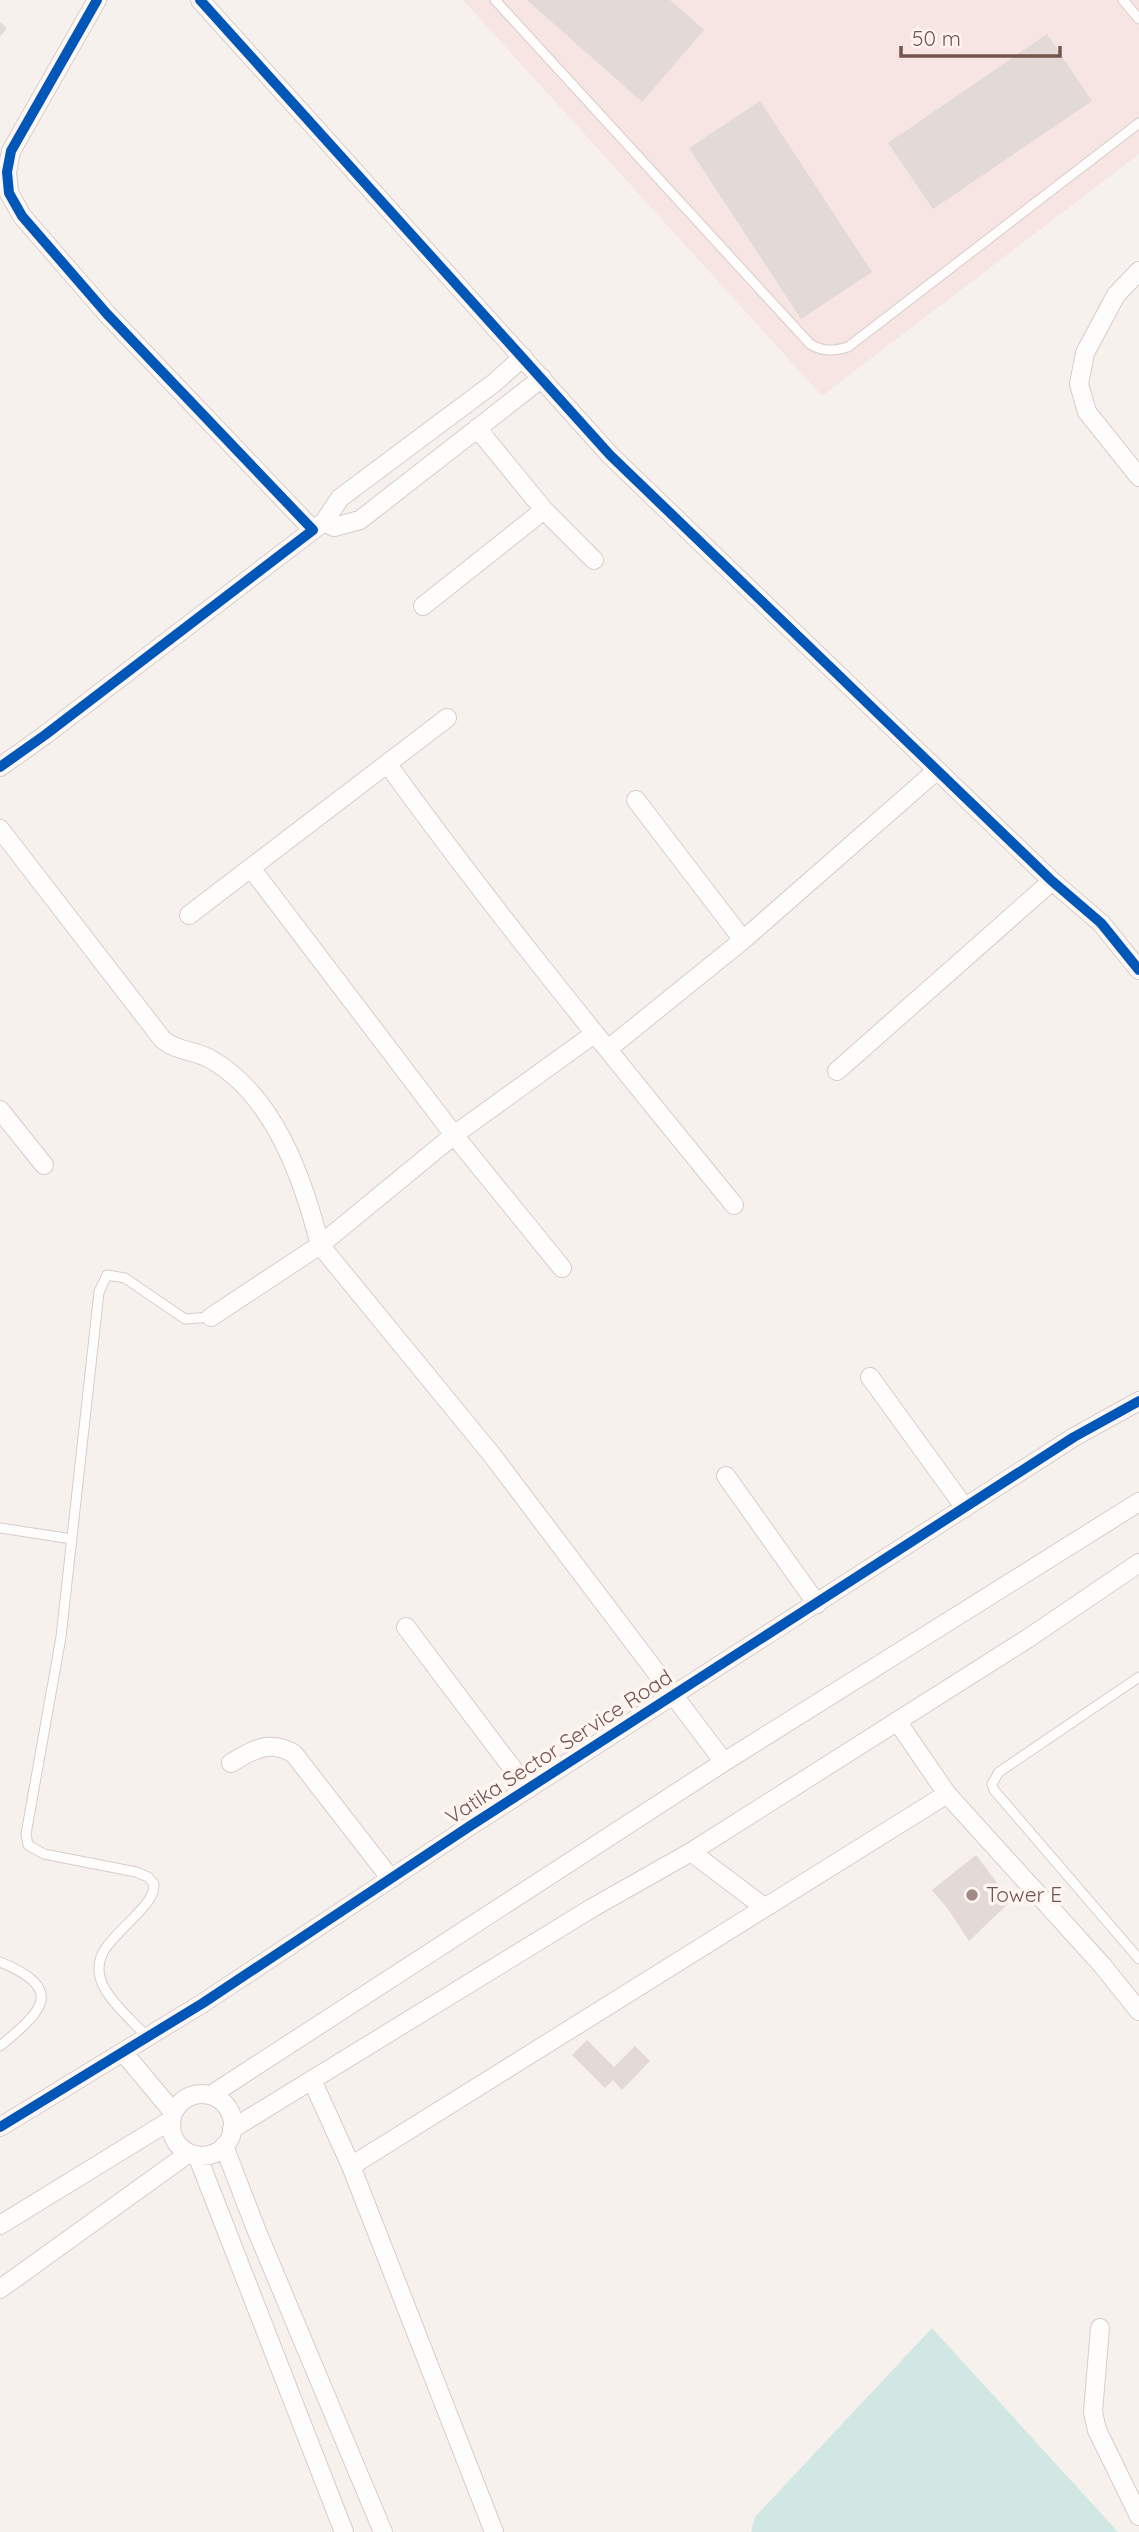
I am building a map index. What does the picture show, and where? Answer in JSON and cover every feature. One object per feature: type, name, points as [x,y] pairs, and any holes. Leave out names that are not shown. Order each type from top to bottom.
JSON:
[{"type":"street","points":[[97,0],[12,151],[8,172],[9,193],[22,216],[107,314],[318,526],[334,527],[360,520],[542,378]]},
{"type":"street","points":[[200,0],[610,455],[936,771],[1052,881],[1101,923],[1139,970]]},
{"type":"street","points":[[1139,271],[1116,295],[1085,353],[1079,384],[1087,412],[1139,477]]},
{"type":"street","points":[[0,767],[318,526],[340,498],[479,394],[523,357]]},
{"type":"street","points":[[477,428],[544,510],[594,560]]},
{"type":"street","points":[[423,606],[544,510]]},
{"type":"street","points":[[189,915],[447,718]]},
{"type":"street","points":[[390,761],[389,766],[428,820],[594,1034],[734,1205]]},
{"type":"street","points":[[608,1049],[743,940],[936,771]]},
{"type":"street","points":[[636,800],[743,940]]},
{"type":"street","points":[[0,828],[163,1040],[170,1046],[211,1059],[241,1084],[259,1104],[292,1157],[310,1206],[320,1245],[492,1455],[724,1762]]},
{"type":"street","points":[[251,869],[454,1135],[562,1268]]},
{"type":"street","points":[[836,1072],[1052,881]]},
{"type":"street","points":[[211,1317],[320,1245],[454,1135],[594,1034]]},
{"type":"street","points":[[0,1110],[44,1165]]},
{"type":"street","points":[[870,1377],[965,1508]]},
{"type":"street","name":"Vatika Sector Service Road","points":[[0,2127],[203,2003],[528,1789],[1074,1437],[1139,1401]]},
{"type":"street","points":[[726,1476],[817,1604]]},
{"type":"street","points":[[0,2225],[172,2116],[185,2099],[194,2095],[211,2095],[724,1762],[1139,1502]]},
{"type":"street","points":[[232,2129],[592,1908],[691,1852],[1027,1639],[1139,1563]]},
{"type":"street","points":[[406,1627],[528,1789]]},
{"type":"street","points":[[897,1721],[947,1794],[1102,1965],[1139,2011]]},
{"type":"street","points":[[230,1763],[260,1747],[284,1748],[294,1754],[391,1879]]},
{"type":"street","points":[[351,2165],[947,1794]]},
{"type":"street","points":[[691,1852],[764,1907]]},
{"type":"street","points":[[123,2052],[172,2116],[174,2140],[193,2154],[344,2532]]},
{"type":"street","points":[[312,2080],[351,2165],[494,2532]]},
{"type":"street","points":[[0,2289],[193,2154],[216,2152],[224,2146],[232,2129],[232,2118],[228,2108],[211,2095]]},
{"type":"street","points":[[224,2146],[383,2532]]},
{"type":"street","points":[[1100,2329],[1093,2412],[1097,2430],[1139,2515]]},
{"type":"lane","points":[[495,0],[810,344],[819,349],[835,351],[848,347],[1139,123]]},
{"type":"lane","points":[[1123,0],[1139,19]]},
{"type":"lane","points":[[146,2036],[104,1990],[99,1971],[106,1949],[147,1903],[154,1893],[154,1884],[148,1877],[136,1872],[44,1854],[28,1845],[26,1834],[61,1637],[99,1292],[107,1275],[125,1278],[185,1318],[211,1317]]},
{"type":"lane","points":[[0,1528],[72,1539]]},
{"type":"lane","points":[[1139,1678],[999,1772],[992,1784],[994,1790],[1139,1959]]},
{"type":"lane","points":[[0,1962],[27,1975],[38,1984],[42,1993],[41,2001],[30,2021],[0,2046]]},
{"type":"shaded area","points":[[463,0],[1139,0],[1139,154],[822,396]]},
{"type":"water","points":[[932,2328],[1118,2532],[751,2532],[755,2517]]},
{"type":"building","points":[[527,0],[670,0],[704,30],[642,102]]},
{"type":"building","points":[[0,22],[7,28],[0,37]]},
{"type":"building","points":[[1047,34],[1092,101],[933,209],[888,143]]},
{"type":"building","points":[[760,101],[872,272],[801,319],[689,148]]},
{"type":"building","name":"Tower E","points":[[976,1855],[1011,1901],[969,1941],[932,1890]]},
{"type":"building","points":[[587,2040],[614,2067],[635,2046],[650,2061],[622,2090],[613,2080],[605,2088],[572,2055]]},
{"type":"cycle path","points":[[0,767],[313,530],[107,314],[22,216],[9,193],[7,172],[11,151],[97,0]]},
{"type":"cycle path","points":[[200,0],[610,455],[1052,881],[1101,923],[1139,970]]},
{"type":"cycle path","points":[[0,2127],[203,2003],[470,1826],[1074,1437],[1139,1401]]},
{"type":"place","name":"Tower E","points":[[972,1895]]}]
